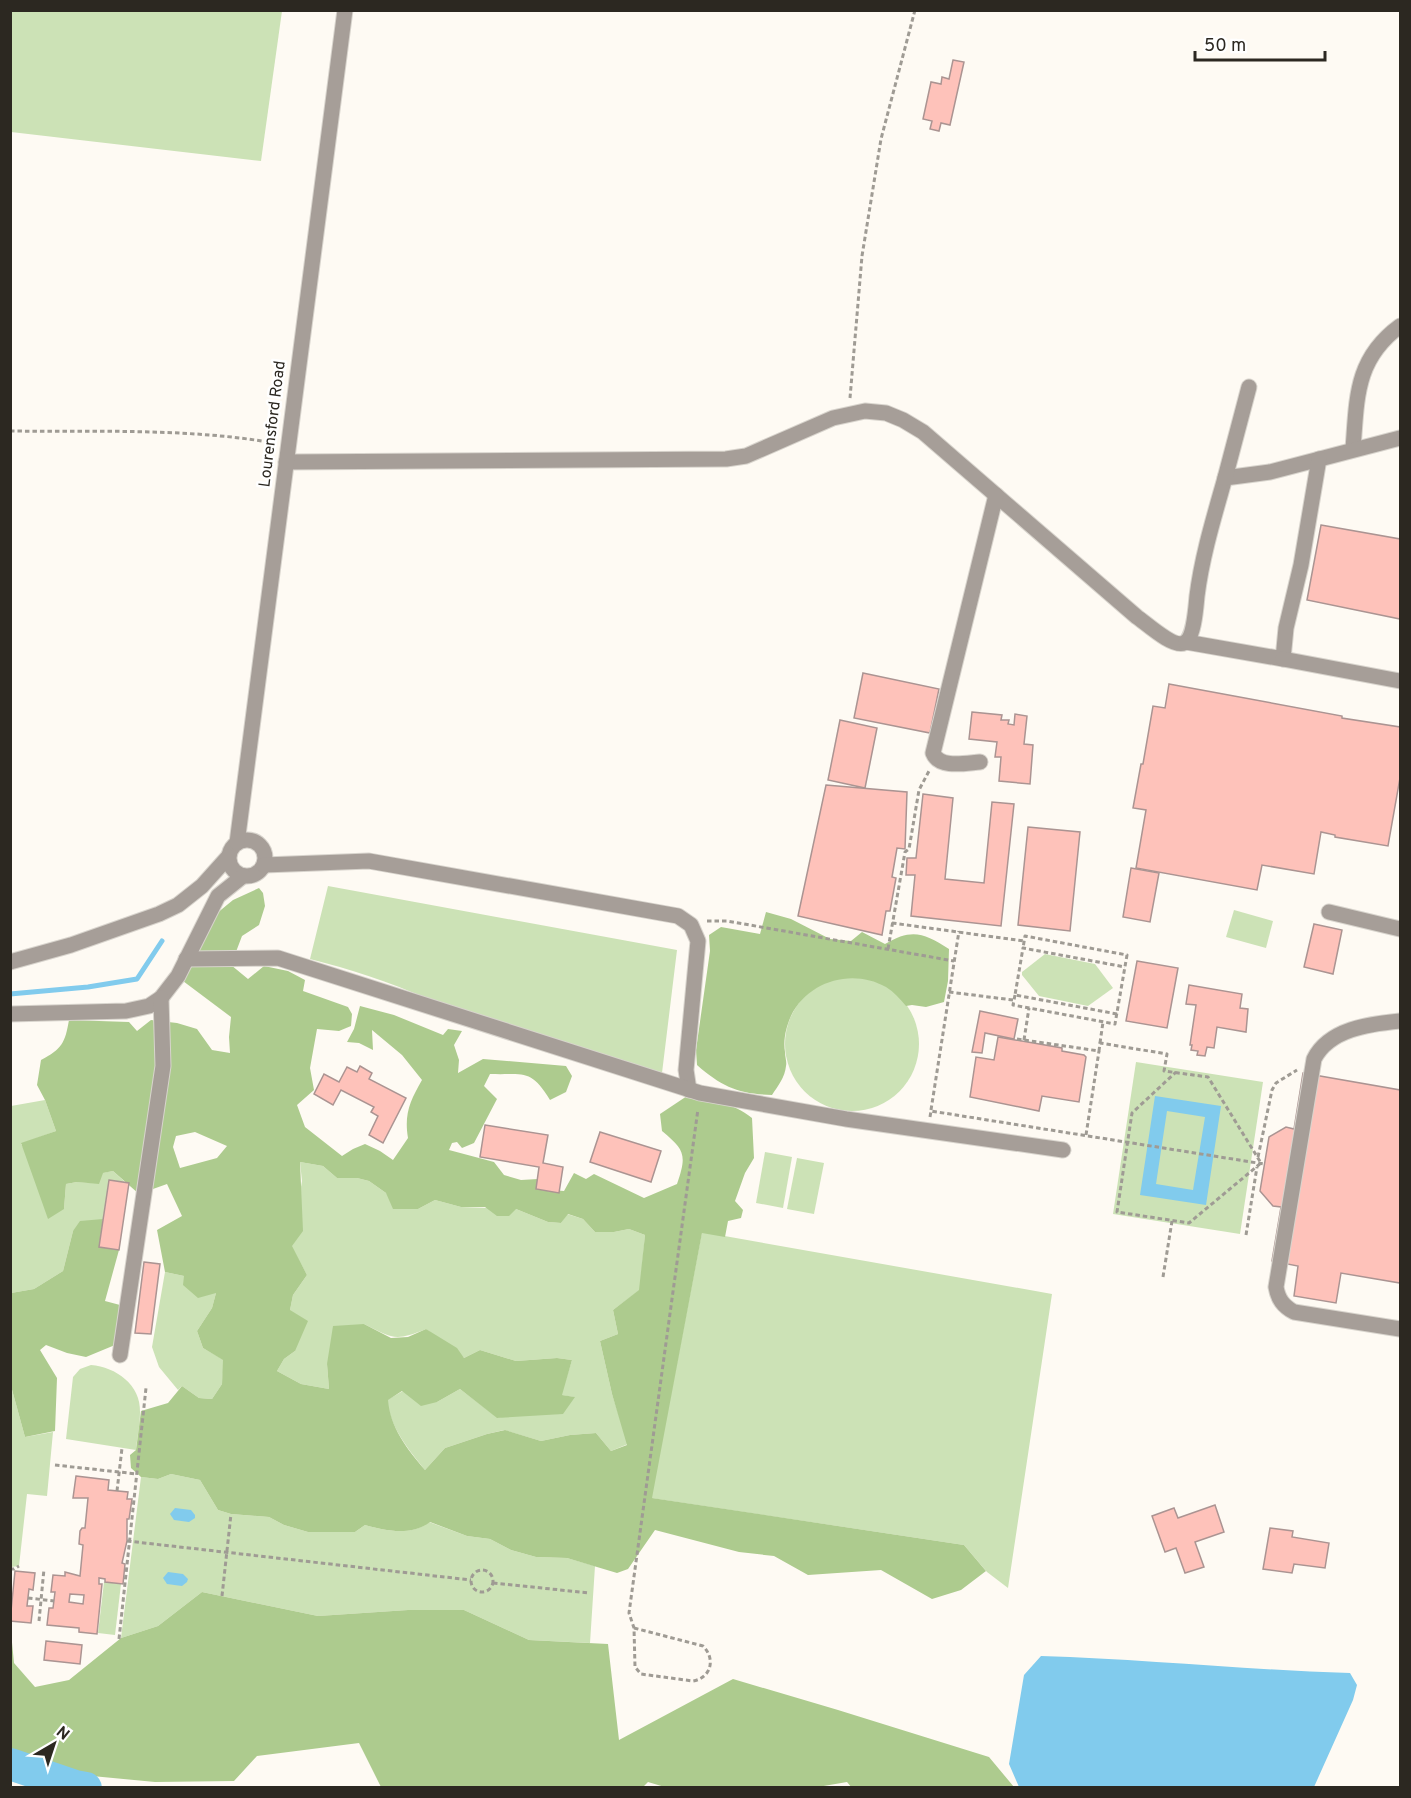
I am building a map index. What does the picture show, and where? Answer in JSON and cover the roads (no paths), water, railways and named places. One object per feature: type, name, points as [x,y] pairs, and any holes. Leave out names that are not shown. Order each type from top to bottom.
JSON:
[{"type":"street","name":"Lourensford Road","points":[[237,843],[345,10]]},
{"type":"street","points":[[1353,450],[1357,406],[1366,365],[1384,339],[1401,326]]},
{"type":"street","points":[[1186,642],[1195,618],[1199,579],[1249,387]]},
{"type":"street","points":[[286,462],[726,459],[746,456],[850,413],[872,410],[903,420],[923,432],[1137,617],[1177,644],[1186,642],[1401,681]]},
{"type":"street","points":[[1225,478],[1270,472],[1401,438]]},
{"type":"street","points":[[1282,659],[1319,459]]},
{"type":"street","points":[[980,762],[952,764],[935,758],[933,753],[996,495]]},
{"type":"street","points":[[10,962],[71,945],[178,905],[202,885],[228,856],[231,848],[244,840],[258,844],[263,850],[264,865],[252,876],[243,876],[235,872],[228,856]]},
{"type":"street","points":[[264,865],[369,861],[670,914],[685,920],[696,932],[699,950],[686,1070],[695,1091]]},
{"type":"street","points":[[10,1014],[126,1011],[149,1006],[161,998],[174,981],[218,896],[243,876]]},
{"type":"street","points":[[1329,912],[1401,929]]},
{"type":"street","points":[[186,959],[279,958],[695,1091],[846,1119],[1063,1150]]},
{"type":"street","points":[[120,1355],[163,1066],[161,998]]},
{"type":"street","points":[[1401,1021],[1383,1023],[1338,1035],[1323,1044],[1314,1059],[1278,1275],[1277,1293],[1283,1305],[1294,1312],[1401,1329]]},
{"type":"water","points":[[1155,1096],[1221,1106],[1206,1205],[1140,1195]],"holes":[[[1167,1111],[1205,1117],[1193,1190],[1156,1184]]]},
{"type":"water","points":[[175,1508],[191,1510],[195,1518],[189,1522],[174,1520],[170,1514]]},
{"type":"water","points":[[168,1572],[183,1574],[188,1579],[187,1582],[182,1586],[167,1584],[163,1578]]},
{"type":"water","points":[[1041,1656],[1350,1673],[1357,1685],[1353,1700],[1314,1787],[1019,1787],[1009,1764],[1024,1675]]},
{"type":"waterway","points":[[10,994],[88,987],[137,979],[162,941]]},
{"type":"waterway","points":[[10,1764],[86,1788]]}]
